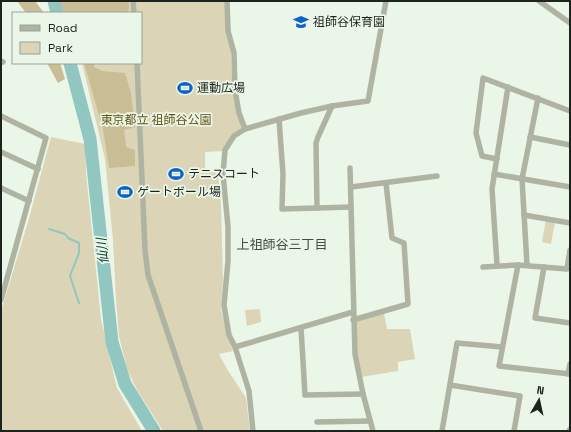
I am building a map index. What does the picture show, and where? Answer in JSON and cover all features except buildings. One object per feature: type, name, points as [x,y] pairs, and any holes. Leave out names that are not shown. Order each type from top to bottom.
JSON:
[{"type":"street","points":[[133,1],[134,12]]},
{"type":"street","points":[[227,1],[228,31],[234,53],[235,90],[239,113],[245,130]]},
{"type":"street","points":[[252,431],[249,391],[235,347],[229,334],[224,305],[228,261],[228,227],[223,174],[223,159],[225,150],[234,136],[245,130],[280,119],[332,106],[368,100],[386,1]]},
{"type":"street","points":[[539,1],[570,23]]},
{"type":"street","points":[[137,64],[145,250],[148,275],[201,431]]},
{"type":"street","points":[[497,159],[482,156],[476,133],[483,78],[570,111]]},
{"type":"street","points":[[497,265],[492,189],[508,87]]},
{"type":"street","points":[[527,265],[522,179],[538,98]]},
{"type":"street","points":[[316,208],[316,143],[332,106]]},
{"type":"street","points":[[1,116],[46,138],[1,299]]},
{"type":"street","points":[[280,119],[283,174],[282,209],[351,207]]},
{"type":"street","points":[[530,137],[570,145]]},
{"type":"street","points":[[1,152],[38,169]]},
{"type":"street","points":[[350,168],[355,354],[363,394],[373,431]]},
{"type":"street","points":[[494,174],[570,187]]},
{"type":"street","points":[[351,187],[436,176]]},
{"type":"street","points":[[353,320],[408,304],[404,243],[392,238],[386,183]]},
{"type":"street","points":[[1,188],[29,201]]},
{"type":"street","points":[[524,215],[570,223]]},
{"type":"street","points":[[484,267],[497,265],[527,265],[567,269],[570,250]]},
{"type":"street","points":[[518,265],[499,366],[569,374],[570,364]]},
{"type":"street","points":[[544,267],[535,318],[570,323]]},
{"type":"street","points":[[235,347],[353,312]]},
{"type":"street","points":[[301,328],[305,395],[363,394]]},
{"type":"street","points":[[442,431],[457,343],[502,347]]},
{"type":"street","points":[[450,385],[520,396],[514,431]]},
{"type":"street","points":[[317,422],[370,421]]},
{"type":"green space","name":"東京都立 祖師谷公園","points":[[65,1],[225,1],[231,50],[234,95],[242,127],[223,151],[205,152],[205,171],[218,173],[221,205],[223,280],[221,309],[228,338],[233,351],[219,354],[246,398],[250,431],[163,431],[137,390],[127,369],[119,336],[113,240],[105,159],[82,64],[142,64],[142,12],[68,12]]},
{"type":"green space","points":[[51,137],[85,144],[86,173],[101,319],[117,388],[142,431],[1,431],[1,311],[28,222]]},
{"type":"green space","points":[[546,219],[555,221],[551,244],[542,242]]},
{"type":"green space","points":[[260,309],[261,322],[247,326],[245,310]]},
{"type":"green space","points":[[384,313],[387,329],[410,329],[415,359],[398,362],[398,371],[361,377],[356,354],[356,321]]},
{"type":"shaded area","points":[[17,1],[35,1],[43,12],[25,12]]},
{"type":"shaded area","points":[[56,1],[129,1],[129,10],[126,12],[61,12]]},
{"type":"shaded area","points":[[48,64],[60,64],[65,79],[58,83]]},
{"type":"shaded area","points":[[84,64],[94,64],[94,67],[102,71],[125,73],[131,93],[135,127],[124,130],[126,147],[135,150],[135,166],[109,168],[103,129]]},
{"type":"waterway","name":"仙川","points":[[54,1],[57,12]]},
{"type":"waterway","name":"仙川","points":[[70,64],[90,139],[112,342],[125,384],[154,431]]},
{"type":"waterway","points":[[49,229],[65,234],[68,238],[79,243],[79,253],[70,276],[79,303]]},
{"type":"place","name":"祖師谷保育園","points":[[301,22]]},
{"type":"place","name":"運動広場","points":[[185,88]]},
{"type":"place","name":"テニスコート","points":[[176,174]]},
{"type":"place","name":"ゲートボール場","points":[[125,192]]},
{"type":"district","name":"上祖師谷三丁目","points":[[282,244]]}]
